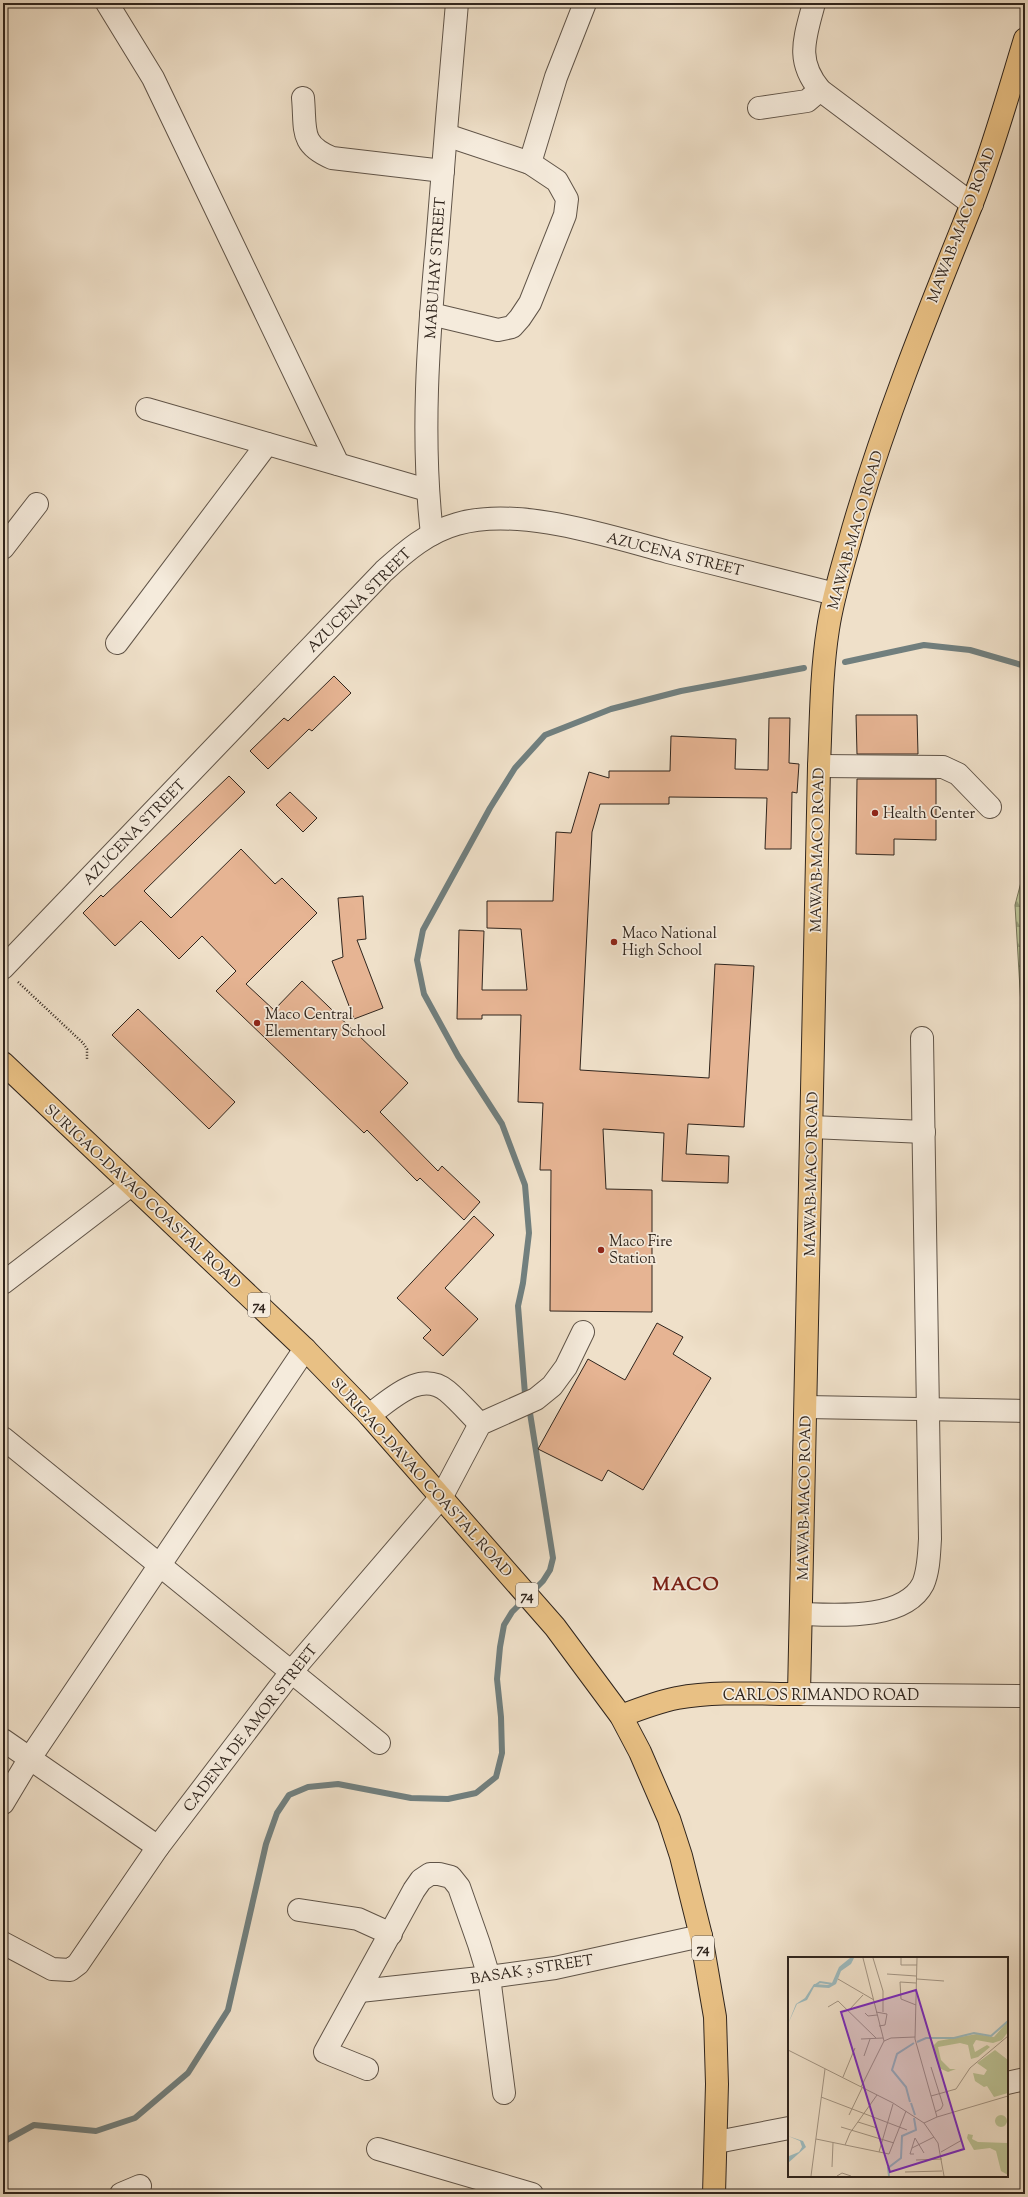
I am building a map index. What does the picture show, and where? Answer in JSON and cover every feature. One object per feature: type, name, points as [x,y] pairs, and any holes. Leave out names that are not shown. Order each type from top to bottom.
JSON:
[{"type":"main road","name":"MAWAB-MACO ROAD","points":[[799,1694],[819,766],[824,659],[835,594],[878,446],[916,341],[972,204],[1025,39]]},
{"type":"main road","name":"SURIGAO-DAVAO COASTAL ROAD","points":[[3,1063],[130,1185],[305,1349],[369,1415],[442,1496],[555,1627],[621,1716],[640,1752],[669,1819],[681,1856],[701,1936],[715,2017],[717,2142],[714,2194]]},
{"type":"main road","name":"CARLOS RIMANDO ROAD","points":[[621,1716],[654,1703],[691,1696],[731,1694],[799,1694]]},
{"type":"street","points":[[107,3],[153,78],[338,464]]},
{"type":"street","name":"MABUHAY STREET","points":[[432,534],[427,490],[426,441],[431,314],[457,3]]},
{"type":"street","points":[[530,163],[556,77],[585,3]]},
{"type":"street","points":[[814,3],[806,34],[805,58],[805,65],[811,79],[820,90],[972,204]]},
{"type":"street","points":[[759,108],[807,101],[820,90]]},
{"type":"street","points":[[303,98],[307,139],[312,147],[318,152],[332,158],[443,171]]},
{"type":"street","points":[[431,314],[498,330],[512,327],[530,303],[562,222],[567,199],[557,181],[530,163],[446,135]]},
{"type":"street","points":[[147,409],[427,490]]},
{"type":"street","points":[[117,643],[267,444]]},
{"type":"street","points":[[3,548],[37,504]]},
{"type":"street","name":"AZUCENA STREET","points":[[3,968],[384,571],[408,550],[432,534],[458,524],[495,519],[527,520],[583,530],[835,594]]},
{"type":"street","points":[[819,766],[943,767],[958,774],[990,807]]},
{"type":"street","points":[[801,1614],[858,1615],[887,1610],[913,1597],[923,1584],[928,1566],[930,1539],[922,1038]]},
{"type":"street","points":[[812,1127],[924,1132]]},
{"type":"street","points":[[3,1283],[130,1185]]},
{"type":"street","points":[[369,1415],[411,1386],[421,1383],[434,1384],[447,1391],[480,1424],[536,1399],[552,1386],[566,1366],[583,1332]]},
{"type":"street","points":[[3,1803],[30,1758],[305,1349]]},
{"type":"street","points":[[806,1407],[1025,1411]]},
{"type":"street","name":"CADENA DE AMOR STREET","points":[[3,1942],[52,1969],[70,1970],[78,1964],[158,1847],[292,1671],[442,1496],[480,1424]]},
{"type":"street","points":[[3,1438],[379,1743]]},
{"type":"street","name":"CARLOS RIMANDO ROAD","points":[[799,1694],[1025,1696]]},
{"type":"street","points":[[3,1740],[158,1847]]},
{"type":"street","points":[[367,2070],[325,2052],[421,1880],[430,1874],[439,1874],[451,1877],[459,1887],[468,1909],[489,1978],[504,2093]]},
{"type":"street","points":[[299,1910],[358,1919],[390,1934]]},
{"type":"street","name":"BASAK 3 STREET","points":[[360,1991],[489,1978],[555,1968],[701,1936]]},
{"type":"street","points":[[1008,2083],[1025,2079]]},
{"type":"street","points":[[717,2142],[788,2128]]},
{"type":"street","points":[[378,2149],[532,2194]]},
{"type":"street","points":[[121,2194],[140,2186]]},
{"type":"path","points":[[3,968],[83,1043],[87,1049],[87,1060]]},
{"type":"green space","points":[[1025,867],[1025,1073],[1015,905]]},
{"type":"building","points":[[334,676],[351,693],[312,731],[309,729],[268,769],[250,751],[284,718],[288,721]]},
{"type":"building","points":[[856,715],[917,715],[918,754],[857,754]]},
{"type":"building","points":[[769,718],[790,718],[789,763],[799,764],[797,793],[792,792],[791,849],[765,849],[767,798],[669,797],[669,804],[600,804],[592,832],[580,1070],[709,1078],[715,964],[754,966],[744,1127],[688,1124],[686,1154],[729,1156],[728,1183],[662,1181],[664,1133],[603,1129],[606,1189],[652,1190],[652,1312],[550,1311],[551,1170],[540,1170],[543,1103],[518,1102],[521,1015],[482,1015],[482,1019],[457,1019],[459,930],[484,931],[482,990],[527,990],[521,929],[487,928],[487,901],[553,901],[556,832],[571,833],[589,772],[609,778],[609,771],[670,771],[671,736],[736,739],[735,769],[768,770]]},
{"type":"building","points":[[229,776],[245,792],[144,891],[171,918],[241,849],[275,884],[282,878],[317,913],[246,984],[274,1010],[302,981],[408,1083],[380,1112],[438,1171],[442,1166],[480,1202],[464,1220],[420,1178],[417,1181],[367,1130],[364,1133],[216,991],[236,971],[202,936],[179,959],[141,921],[115,946],[83,913],[101,895],[103,897]]},
{"type":"building","points":[[857,779],[936,779],[936,840],[894,839],[894,855],[856,854]]},
{"type":"building","points":[[290,792],[317,818],[303,832],[276,805]]},
{"type":"building","points":[[363,896],[366,939],[357,940],[383,1008],[354,1019],[332,961],[343,957],[338,898]]},
{"type":"building","points":[[138,1009],[235,1102],[209,1129],[112,1035]]},
{"type":"building","points":[[474,1216],[494,1235],[445,1288],[478,1319],[443,1356],[423,1338],[431,1330],[397,1298]]},
{"type":"building","points":[[657,1323],[683,1337],[673,1354],[711,1378],[643,1490],[608,1470],[602,1481],[538,1449],[588,1359],[625,1380]]},
{"type":"waterway","points":[[845,662],[924,645],[970,650],[1025,666]]},
{"type":"waterway","points":[[525,1394],[518,1306],[523,1283],[529,1233],[525,1185],[502,1124],[458,1056],[424,994],[417,960],[423,930],[490,808],[515,768],[545,735],[611,709],[681,691],[804,668]]},
{"type":"waterway","points":[[3,2142],[34,2125],[96,2131],[135,2118],[188,2073],[228,2010],[266,1844],[277,1813],[289,1795],[308,1787],[338,1784],[411,1798],[448,1799],[476,1793],[496,1777],[502,1753],[501,1717],[497,1679],[504,1625],[512,1612],[543,1581],[550,1570],[553,1558],[530,1413]]},
{"type":"place","name":"Health Center","points":[[875,813]]},
{"type":"place","name":"Maco National High School","points":[[614,942]]},
{"type":"place","name":"Maco Central Elementary School","points":[[257,1023]]},
{"type":"place","name":"Maco Fire Station","points":[[601,1250]]},
{"type":"district","name":"MACO","points":[[686,1583]]}]
